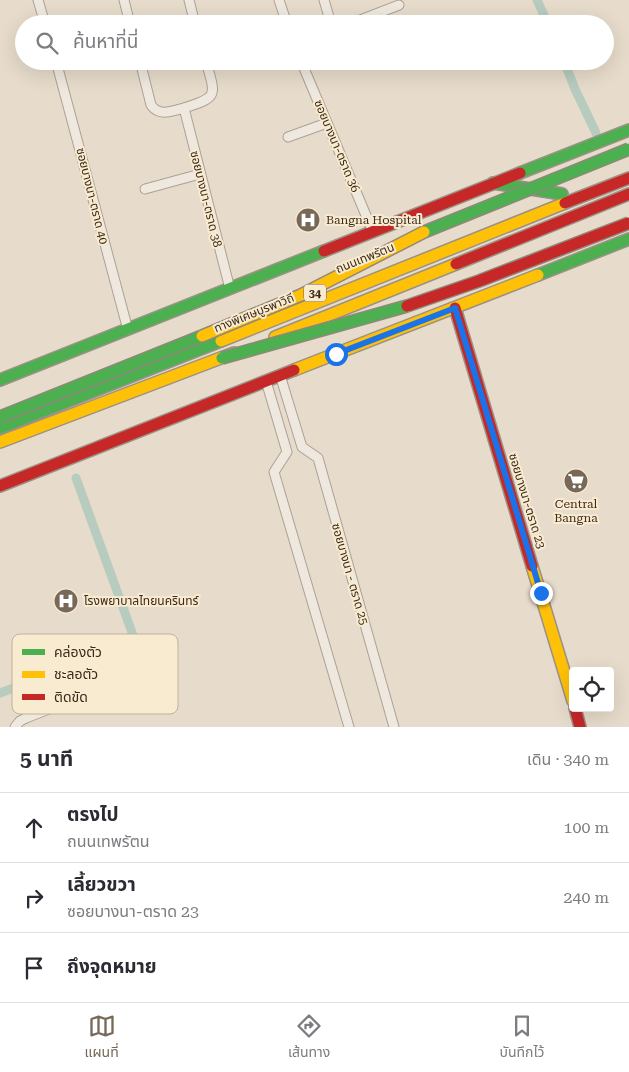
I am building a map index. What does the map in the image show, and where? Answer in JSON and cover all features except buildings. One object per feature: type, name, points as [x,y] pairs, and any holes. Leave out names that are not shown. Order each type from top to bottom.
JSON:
[{"type":"main road","name":"ถนนเทพรัตน","points":[[0,380],[629,130]]},
{"type":"main road","points":[[0,418],[241,320],[316,287],[424,231],[629,149]]},
{"type":"main road","name":"ถนนเทพรัตน","points":[[0,418],[629,168]]},
{"type":"main road","name":"ทางพิเศษบูรพาวิถี","points":[[0,428],[629,178]]},
{"type":"main road","points":[[494,183],[562,194]]},
{"type":"main road","points":[[0,442],[222,358],[629,194]]},
{"type":"main road","points":[[0,452],[365,311],[629,206]]},
{"type":"main road","points":[[222,358],[406,306],[629,223]]},
{"type":"main road","points":[[0,486],[629,239]]},
{"type":"main road","name":"ซอยบางนา-ตราด 23","points":[[455,308],[569,689]]},
{"type":"main road","points":[[576,712],[580,727]]},
{"type":"street","points":[[38,0],[42,15]]},
{"type":"street","points":[[124,0],[128,15]]},
{"type":"street","points":[[189,0],[193,15]]},
{"type":"street","points":[[279,0],[284,15]]},
{"type":"street","points":[[324,0],[329,15]]},
{"type":"street","points":[[373,15],[399,5]]},
{"type":"street","name":"ซอยบางนา-ตราด 40","points":[[58,70],[128,330]]},
{"type":"street","points":[[142,70],[151,105],[154,111],[160,113],[205,102],[212,97],[214,89],[209,70]]},
{"type":"street","name":"ซอยบางนา-ตราด 36","points":[[305,70],[373,232]]},
{"type":"street","name":"ซอยบางนา-ตราด 38","points":[[184,108],[230,289]]},
{"type":"street","points":[[288,137],[327,123]]},
{"type":"street","points":[[145,189],[200,174]]},
{"type":"street","name":"ซอยบางนา - ตราด 25","points":[[280,375],[302,447],[318,458],[394,727]]},
{"type":"street","points":[[266,381],[287,452],[274,472],[349,727]]},
{"type":"street","points":[[281,434],[296,430]]},
{"type":"street","points":[[15,727],[20,721],[36,714]]},
{"type":"waterway","points":[[537,0],[544,15]]},
{"type":"waterway","points":[[568,70],[596,133]]},
{"type":"waterway","points":[[76,478],[133,634]]},
{"type":"waterway","points":[[0,693],[12,688]]},
{"type":"traffic: fast","points":[[520,173],[629,130]]},
{"type":"traffic: fast","points":[[424,232],[629,149]]},
{"type":"traffic: fast","points":[[493,183],[562,194]]},
{"type":"traffic: fast","points":[[538,275],[629,239]]},
{"type":"traffic: fast","points":[[0,380],[324,251]]},
{"type":"traffic: fast","points":[[222,358],[407,306]]},
{"type":"traffic: fast","points":[[0,417],[202,336]]},
{"type":"traffic: fast","points":[[0,428],[221,341]]},
{"type":"traffic: slow","points":[[221,341],[565,203]]},
{"type":"traffic: slow","points":[[202,336],[301,295],[424,232]]},
{"type":"traffic: slow","points":[[275,337],[456,264]]},
{"type":"traffic: slow","points":[[294,370],[538,275]]},
{"type":"traffic: slow","points":[[0,442],[234,353]]},
{"type":"traffic: slow","points":[[532,566],[569,688]]},
{"type":"traffic: jam","points":[[324,251],[520,173]]},
{"type":"traffic: jam","points":[[565,203],[629,178]]},
{"type":"traffic: jam","points":[[456,264],[629,194]]},
{"type":"traffic: jam","points":[[407,306],[479,281],[629,223]]},
{"type":"traffic: jam","points":[[455,308],[532,566]]},
{"type":"traffic: jam","points":[[0,486],[294,370]]},
{"type":"traffic: jam","points":[[576,712],[580,727]]},
{"type":"place","name":"Bangna Hospital","points":[[308,220]]},
{"type":"place","name":"Central Bangna","points":[[576,481]]},
{"type":"place","name":"โรงพยาบาลไทยนครินทร์","points":[[66,601]]},
{"type":"route","points":[[336,354],[455,308],[514,509],[541,593]]}]
